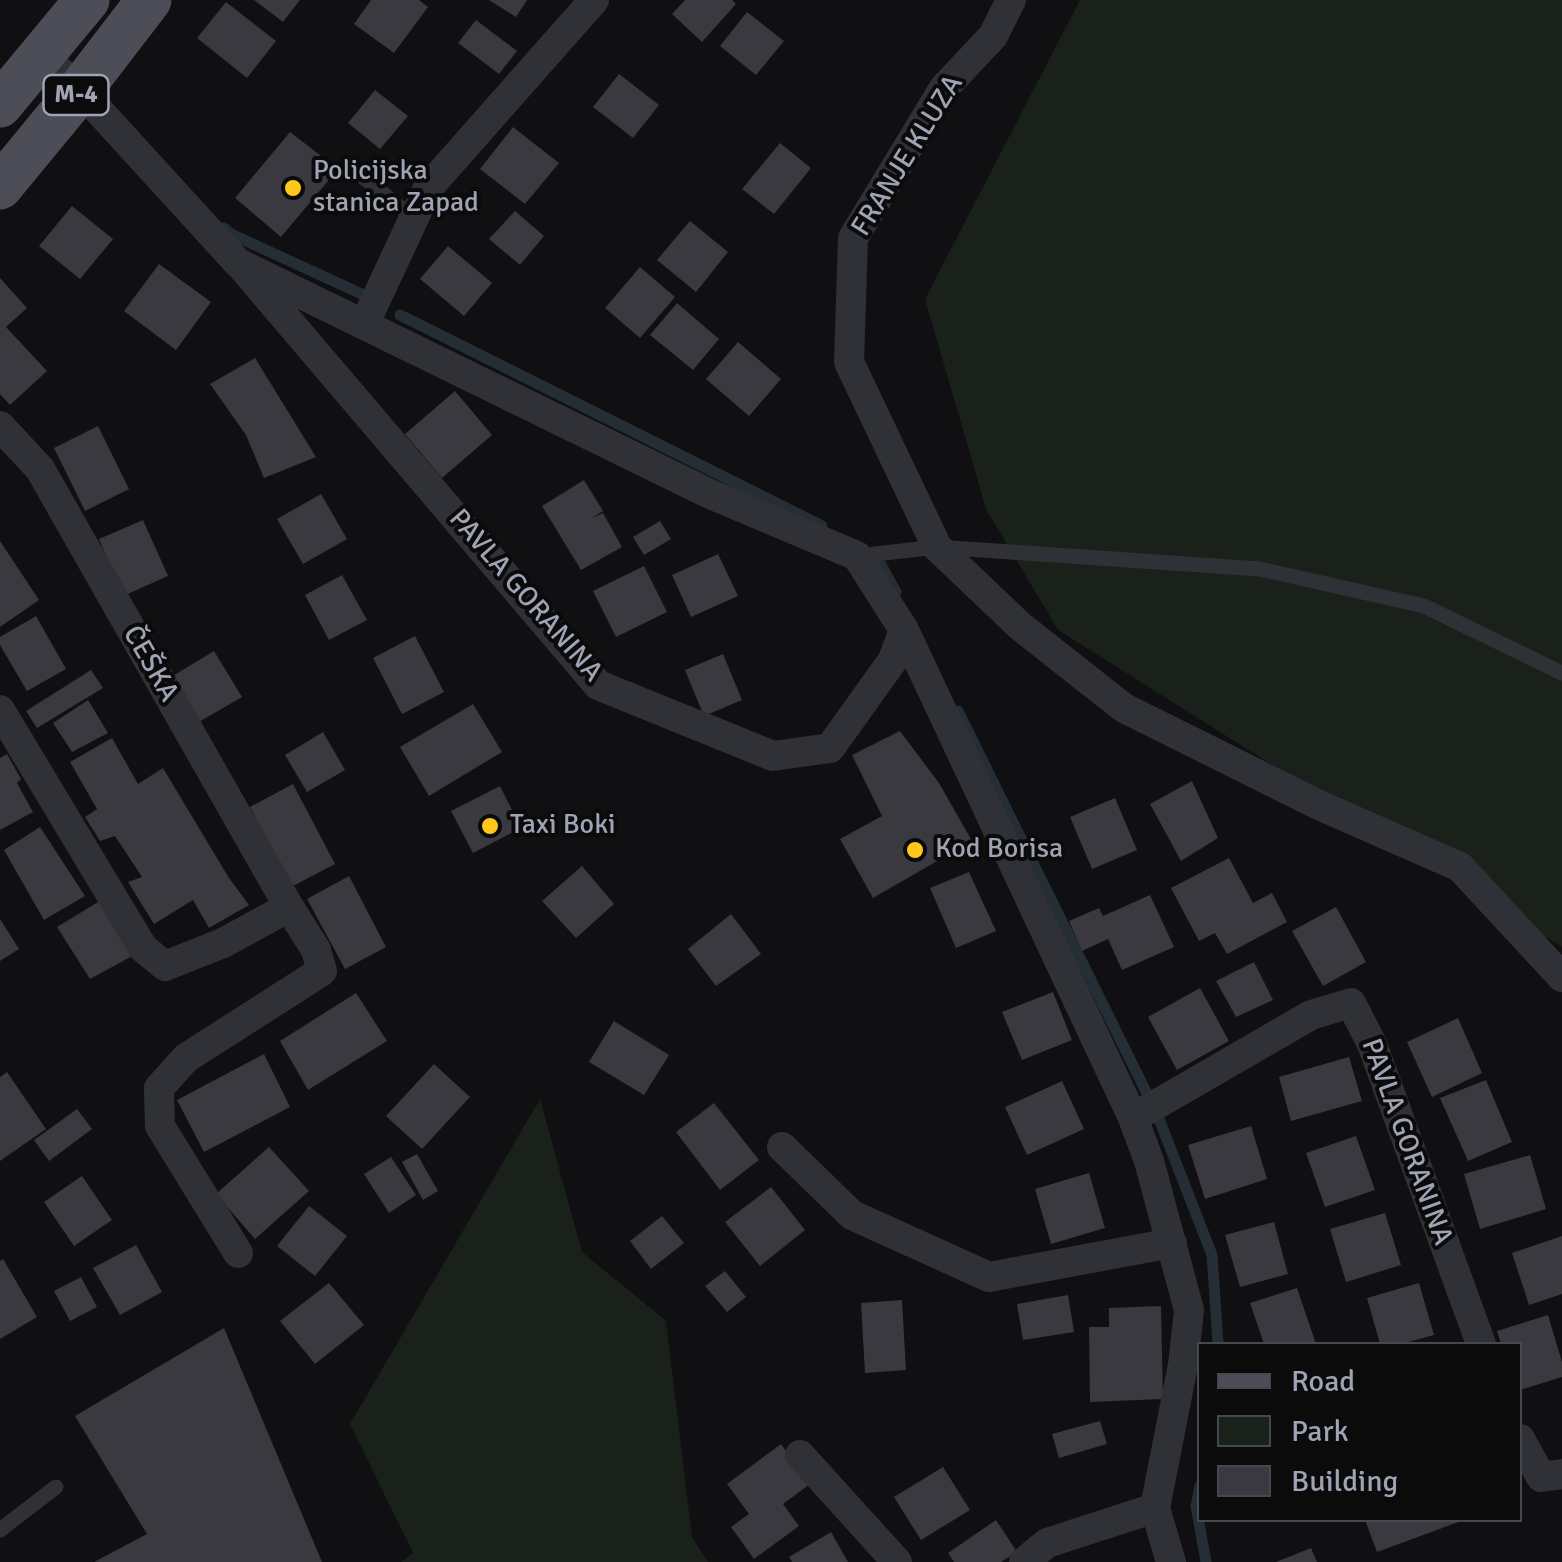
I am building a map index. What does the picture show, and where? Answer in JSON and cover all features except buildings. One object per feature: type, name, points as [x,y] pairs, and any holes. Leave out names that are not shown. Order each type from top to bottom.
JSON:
[{"type":"main road","name":"M-4","points":[[0,105],[87,0]]},
{"type":"main road","name":"M-4","points":[[0,186],[149,0]]},
{"type":"street","points":[[364,325],[428,188],[594,0]]},
{"type":"street","name":"FRANJE KLUZA","points":[[937,548],[849,362],[853,238],[944,88],[993,36],[1011,0]]},
{"type":"street","name":"PAVLA GORANINA","points":[[42,56],[80,90],[238,262],[598,685],[773,756],[830,748],[893,660],[904,630]]},
{"type":"street","name":"PAVLA GORANINA","points":[[238,262],[710,494],[857,556]]},
{"type":"street","name":"ČEŠKA","points":[[1,428],[40,470],[316,950],[322,971],[186,1058],[159,1088],[160,1126],[238,1253]]},
{"type":"street","points":[[937,548],[1020,626],[1124,708],[1321,806],[1460,867],[1562,977]]},
{"type":"street","points":[[857,556],[904,630],[1133,1118],[1190,1310],[1155,1508],[1171,1562]]},
{"type":"street","points":[[0,710],[143,948],[164,966],[223,943],[289,907]]},
{"type":"street","name":"PAVLA GORANINA","points":[[1133,1118],[1311,1015],[1351,1003],[1372,1044],[1480,1342]]},
{"type":"street","points":[[782,1147],[852,1215],[989,1277],[1172,1244]]},
{"type":"street","points":[[1522,1442],[1541,1477],[1562,1474]]},
{"type":"street","points":[[800,1455],[897,1562]]},
{"type":"street","points":[[1024,1562],[1048,1543],[1155,1508]]},
{"type":"lane","points":[[358,173],[413,218]]},
{"type":"lane","points":[[857,556],[937,548],[1260,569],[1424,606],[1562,672]]},
{"type":"lane","points":[[0,1530],[56,1486]]},
{"type":"green space","points":[[1080,0],[1562,0],[1562,947],[1058,630],[986,509],[925,299]]},
{"type":"green space","points":[[540,1099],[582,1252],[666,1321],[692,1537],[708,1562],[401,1562],[413,1553],[350,1424]]},
{"type":"waterway","points":[[224,228],[366,296]]},
{"type":"waterway","points":[[400,315],[822,526]]},
{"type":"waterway","points":[[874,552],[896,592]]},
{"type":"waterway","points":[[958,711],[1157,1114],[1212,1255],[1218,1342]]},
{"type":"waterway","points":[[1197,1501],[1197,1512]]},
{"type":"waterway","points":[[1199,1522],[1206,1562]]},
{"type":"place","name":"Policijska stanica Zapad","points":[[293,188]]},
{"type":"place","name":"Taxi Boki","points":[[490,826]]},
{"type":"place","name":"Kod Borisa","points":[[915,850]]}]
